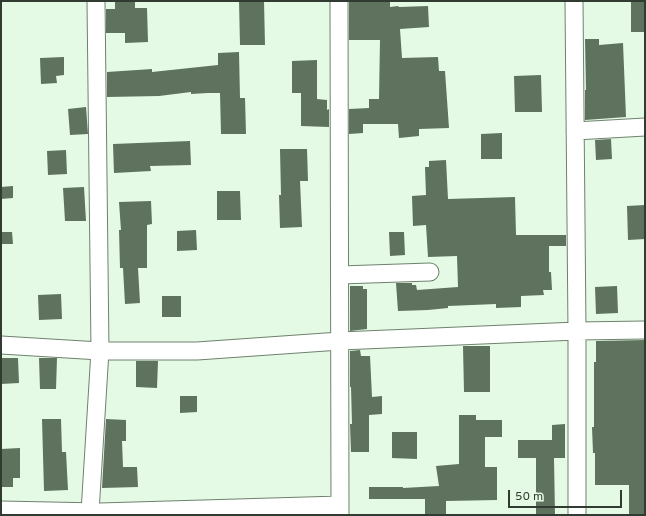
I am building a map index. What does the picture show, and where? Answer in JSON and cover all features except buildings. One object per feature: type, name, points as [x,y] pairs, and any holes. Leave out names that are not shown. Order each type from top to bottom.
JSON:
[{"type":"street","points":[[96,1],[100,351],[97,513]]},
{"type":"street","points":[[1,510],[97,513],[340,510],[339,1]]},
{"type":"street","points":[[574,1],[577,515]]},
{"type":"street","points":[[575,130],[645,127]]},
{"type":"street","points":[[340,275],[430,272]]},
{"type":"street","points":[[1,345],[100,351],[197,351],[340,341],[577,331],[645,330]]}]
